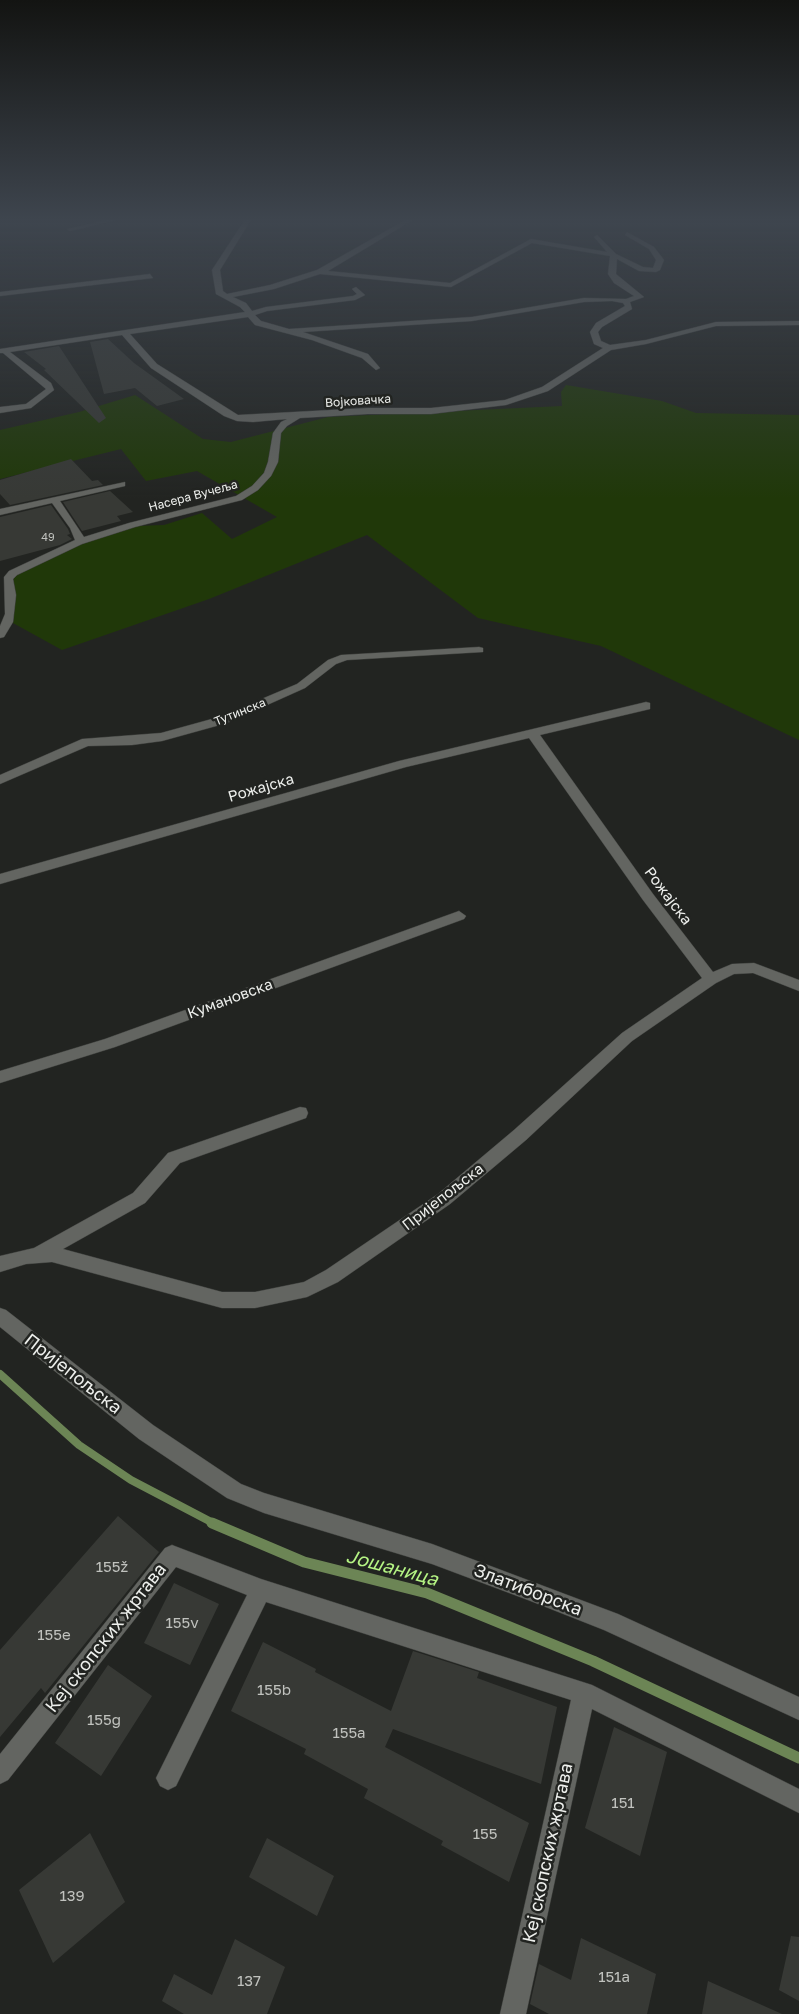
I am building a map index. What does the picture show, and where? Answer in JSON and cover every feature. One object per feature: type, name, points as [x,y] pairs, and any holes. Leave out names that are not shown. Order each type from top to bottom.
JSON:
[{"type":"street","points":[[3,351],[256,312]]},
{"type":"street","points":[[290,331],[472,319],[513,312]]},
{"type":"street","points":[[609,348],[597,342],[594,332],[599,324],[619,312]]},
{"type":"street","points":[[250,314],[258,323],[290,331],[366,356],[374,363],[376,368]]},
{"type":"street","name":"Војковачка","points":[[126,332],[127,338],[154,366],[226,414],[253,419],[296,418],[368,411],[431,410],[506,402],[545,389],[609,348],[646,342],[716,324],[799,323]]},
{"type":"street","points":[[0,410],[28,406],[50,390],[48,384],[3,351]]},
{"type":"street","name":"Насера Вучеља","points":[[0,635],[8,622],[10,614],[11,595],[4,577],[81,541],[132,525],[239,498],[255,488],[268,474],[273,462],[277,434],[284,424],[296,418]]},
{"type":"street","points":[[0,512],[55,501],[122,484]]},
{"type":"street","points":[[55,501],[75,528],[81,541]]},
{"type":"street","name":"Тутинска","points":[[0,780],[86,742],[162,738],[223,720],[301,686],[332,662],[345,657],[479,650]]},
{"type":"street","name":"Рожајска","points":[[0,879],[403,764],[646,706]]},
{"type":"street","name":"Рожајска","points":[[533,734],[648,897],[711,979]]},
{"type":"street","name":"Кумановска","points":[[0,1077],[110,1043],[459,916]]},
{"type":"street","name":"Пријепољска","points":[[38,1254],[60,1256],[222,1300],[255,1300],[307,1289],[357,1260],[444,1199],[520,1135],[547,1108],[627,1037],[711,979],[732,969],[754,968],[799,986]]},
{"type":"street","name":"Пријепољска","points":[[0,1264],[38,1254],[140,1198],[174,1158],[201,1150],[300,1112]]},
{"type":"street","name":"Пријепољска","points":[[0,1316],[146,1432]]},
{"type":"street","name":"Златиборска","points":[[146,1432],[234,1491],[264,1503],[432,1554],[528,1589],[610,1622],[799,1709]]},
{"type":"street","name":"Кеј скопских жртава","points":[[0,1772],[172,1555],[260,1590],[584,1693],[799,1801]]},
{"type":"street","points":[[168,1778],[260,1590]]},
{"type":"street","name":"Кеј скопских жртава","points":[[513,2014],[584,1693]]},
{"type":"green space","points":[[566,385],[662,401],[696,413],[799,415],[799,740],[601,646],[478,618],[367,535],[209,599],[62,650],[13,623],[15,596],[12,580],[17,574],[82,543],[136,526],[164,525],[202,513],[232,539],[277,517],[197,471],[146,481],[121,449],[0,479],[0,430],[79,412],[135,395],[203,439],[231,442],[328,417],[562,406],[561,392]]},
{"type":"building","points":[[108,339],[134,363],[184,399],[157,406],[135,388],[104,394],[90,342]]},
{"type":"building","points":[[59,346],[106,418],[99,423],[44,370],[46,369],[24,352]]},
{"type":"building","points":[[71,459],[92,481],[98,480],[103,485],[10,505],[0,494],[0,480]]},
{"type":"building","points":[[110,491],[133,512],[117,516],[121,521],[82,531],[63,502]]},
{"type":"building","points":[[51,505],[68,529],[70,534],[67,535],[72,539],[60,545],[0,561],[0,517]]},
{"type":"building","points":[[118,1516],[159,1552],[45,1693],[41,1688],[0,1737],[0,1650]]},
{"type":"building","points":[[174,1583],[219,1604],[190,1665],[144,1643]]},
{"type":"building","points":[[263,1642],[316,1669],[315,1672],[391,1711],[413,1651],[479,1672],[477,1678],[557,1707],[541,1784],[393,1729],[385,1747],[529,1823],[509,1882],[441,1845],[443,1841],[364,1798],[368,1789],[304,1754],[306,1749],[231,1711]]},
{"type":"building","points":[[108,1665],[152,1696],[101,1776],[55,1743]]},
{"type":"building","points":[[614,1727],[667,1752],[640,1856],[585,1828]]},
{"type":"building","points":[[90,1833],[125,1902],[53,1963],[19,1890]]},
{"type":"building","points":[[267,1838],[334,1876],[317,1916],[249,1877]]},
{"type":"building","points":[[791,1936],[799,1937],[799,2001],[779,1990]]},
{"type":"building","points":[[581,1938],[656,1974],[647,2014],[549,2014],[530,2004],[539,1964],[571,1980]]},
{"type":"building","points":[[235,1939],[285,1967],[267,2014],[184,2014],[162,2001],[174,1974],[212,1995]]},
{"type":"building","points":[[708,1981],[782,2014],[702,2014]]},
{"type":"waterway","name":"Јошаница","points":[[0,1374],[79,1445],[131,1480],[215,1524]]},
{"type":"waterway","name":"Јошаница","points":[[212,1523],[304,1562],[427,1593],[593,1661],[799,1758]]}]
